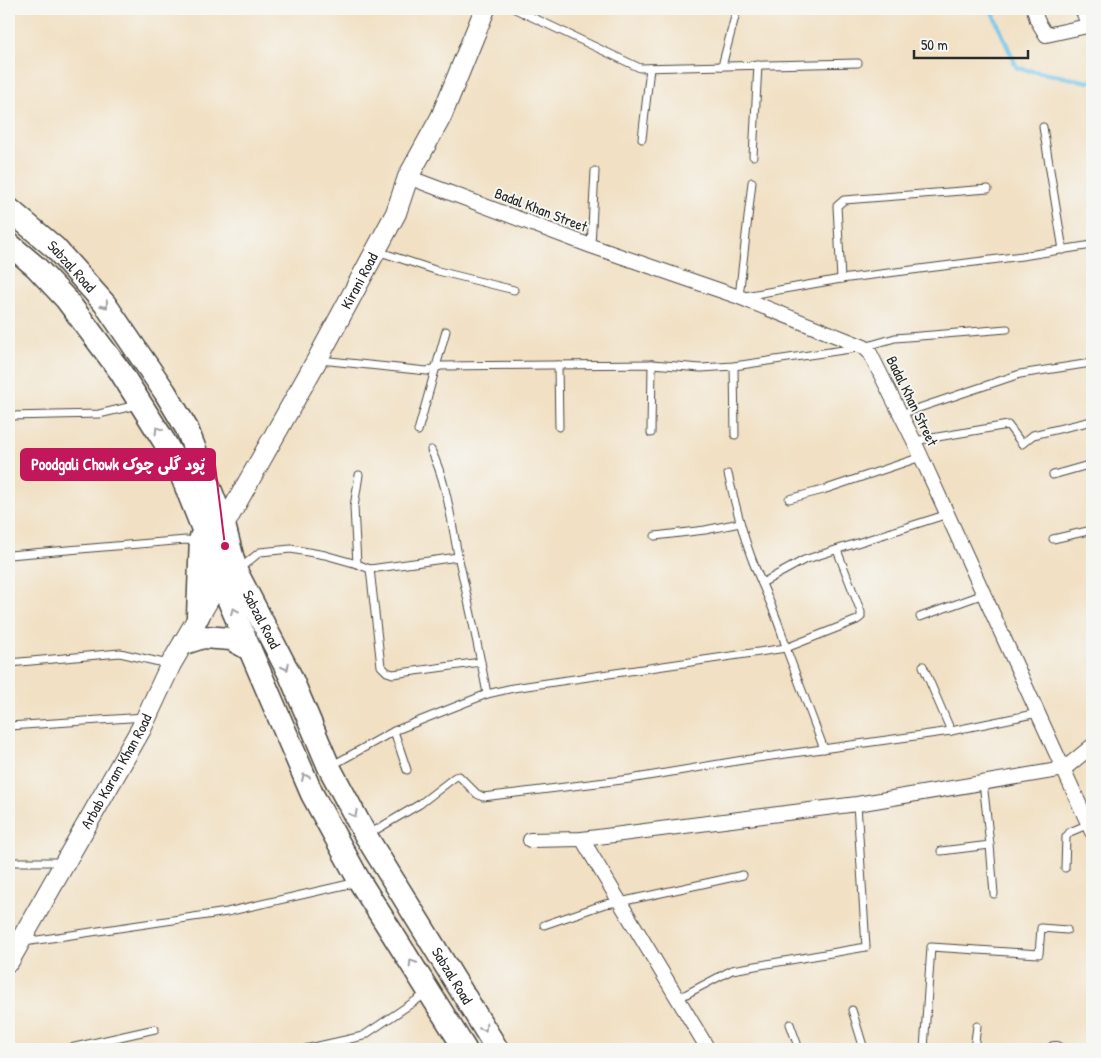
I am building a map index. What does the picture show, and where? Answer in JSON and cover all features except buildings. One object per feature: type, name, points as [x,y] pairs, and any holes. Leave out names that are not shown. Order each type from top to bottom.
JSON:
[{"type":"main road","name":"Kirani Road","points":[[208,532],[317,360],[396,213],[408,177],[441,117],[481,11]]},
{"type":"main road","name":"Sabzal Road","points":[[9,209],[55,248],[106,304],[165,392],[187,429],[208,532]]},
{"type":"main road","name":"Sabzal Road","points":[[9,244],[36,266],[66,299],[120,370],[142,404],[177,464],[228,576],[290,675],[329,767],[366,836],[497,1049]]},
{"type":"main road","points":[[198,616],[208,532]]},
{"type":"main road","name":"Sabzal Road","points":[[228,576],[250,649],[312,794],[360,882],[465,1049]]},
{"type":"main road","name":"Arbab Karam Khan Road","points":[[9,960],[148,717],[171,664],[185,643],[198,616],[228,576]]},
{"type":"main road","points":[[185,643],[203,637],[231,639],[250,649]]},
{"type":"street","points":[[1034,9],[1036,20],[1046,36],[1091,26],[1082,9]]},
{"type":"street","name":"Badal Khan Street","points":[[408,177],[591,246],[739,297],[864,347],[870,353],[922,457],[1090,828]]},
{"type":"street","points":[[530,840],[582,839],[857,804],[1064,769],[1092,746]]},
{"type":"street","points":[[582,839],[708,1049]]},
{"type":"lane","points":[[515,9],[640,68],[858,63]]},
{"type":"lane","points":[[722,66],[737,9]]},
{"type":"lane","points":[[753,156],[758,65]]},
{"type":"lane","points":[[642,139],[650,68]]},
{"type":"lane","points":[[1043,127],[1063,250]]},
{"type":"lane","points":[[591,246],[594,171]]},
{"type":"lane","points":[[752,182],[739,297],[841,279],[1092,245]]},
{"type":"lane","points":[[841,279],[837,206],[844,200],[988,189]]},
{"type":"lane","points":[[375,250],[438,271],[514,290]]},
{"type":"lane","points":[[317,360],[427,371],[441,366],[652,364],[701,368],[734,366],[864,347],[895,338],[1007,329]]},
{"type":"lane","points":[[418,432],[446,332]]},
{"type":"lane","points":[[901,414],[1020,374],[1091,363]]},
{"type":"lane","points":[[651,433],[652,364]]},
{"type":"lane","points":[[558,365],[559,427]]},
{"type":"lane","points":[[734,366],[735,435]]},
{"type":"lane","points":[[9,416],[99,414],[142,404]]},
{"type":"lane","points":[[914,441],[1008,425],[1022,444],[1033,435],[1092,421]]},
{"type":"lane","points":[[432,450],[441,470],[454,526],[458,557],[487,694]]},
{"type":"lane","points":[[789,499],[823,490],[922,457]]},
{"type":"lane","points":[[1053,475],[1092,464]]},
{"type":"lane","points":[[728,474],[740,523],[753,562],[783,635],[786,648],[824,749]]},
{"type":"lane","points":[[357,564],[354,507],[359,475]]},
{"type":"lane","points":[[762,582],[804,560],[948,514]]},
{"type":"lane","points":[[655,536],[705,530],[740,523]]},
{"type":"lane","points":[[1053,539],[1092,530]]},
{"type":"lane","points":[[9,555],[186,540],[208,532]]},
{"type":"lane","points":[[228,576],[260,552],[291,549],[325,555],[357,564],[370,570],[458,557]]},
{"type":"lane","points":[[329,767],[394,731],[487,694],[513,688],[786,648],[857,620],[861,617],[861,612],[838,550]]},
{"type":"lane","points":[[370,570],[381,666],[387,672],[393,674],[481,662]]},
{"type":"lane","points":[[920,617],[984,594]]},
{"type":"lane","points":[[9,664],[120,653],[171,664]]},
{"type":"lane","points":[[923,666],[951,732]]},
{"type":"lane","points":[[366,836],[420,804],[455,777],[462,778],[477,794],[483,797],[951,732],[1038,713]]},
{"type":"lane","points":[[9,726],[148,717]]},
{"type":"lane","points":[[394,731],[407,770]]},
{"type":"lane","points":[[983,782],[994,894]]},
{"type":"lane","points":[[677,999],[732,970],[866,947],[857,804]]},
{"type":"lane","points":[[1065,868],[1066,837],[1070,832],[1090,828]]},
{"type":"lane","points":[[941,851],[990,845]]},
{"type":"lane","points":[[9,862],[66,862]]},
{"type":"lane","points":[[544,925],[605,904],[743,875]]},
{"type":"lane","points":[[18,942],[227,912],[360,882]]},
{"type":"lane","points":[[924,1049],[931,947],[1039,954],[1041,928],[1067,930]]},
{"type":"lane","points":[[305,1049],[363,1036],[429,991]]},
{"type":"lane","points":[[852,1010],[864,1049]]},
{"type":"lane","points":[[790,1024],[799,1049]]},
{"type":"lane","points":[[974,1049],[977,1026]]},
{"type":"lane","points":[[66,1049],[155,1029]]},
{"type":"waterway","points":[[991,9],[1017,68],[1089,82],[1092,80]]},
{"type":"place","name":"Poodgali Chowk پُود گلی چوک","points":[[225,546]]}]
